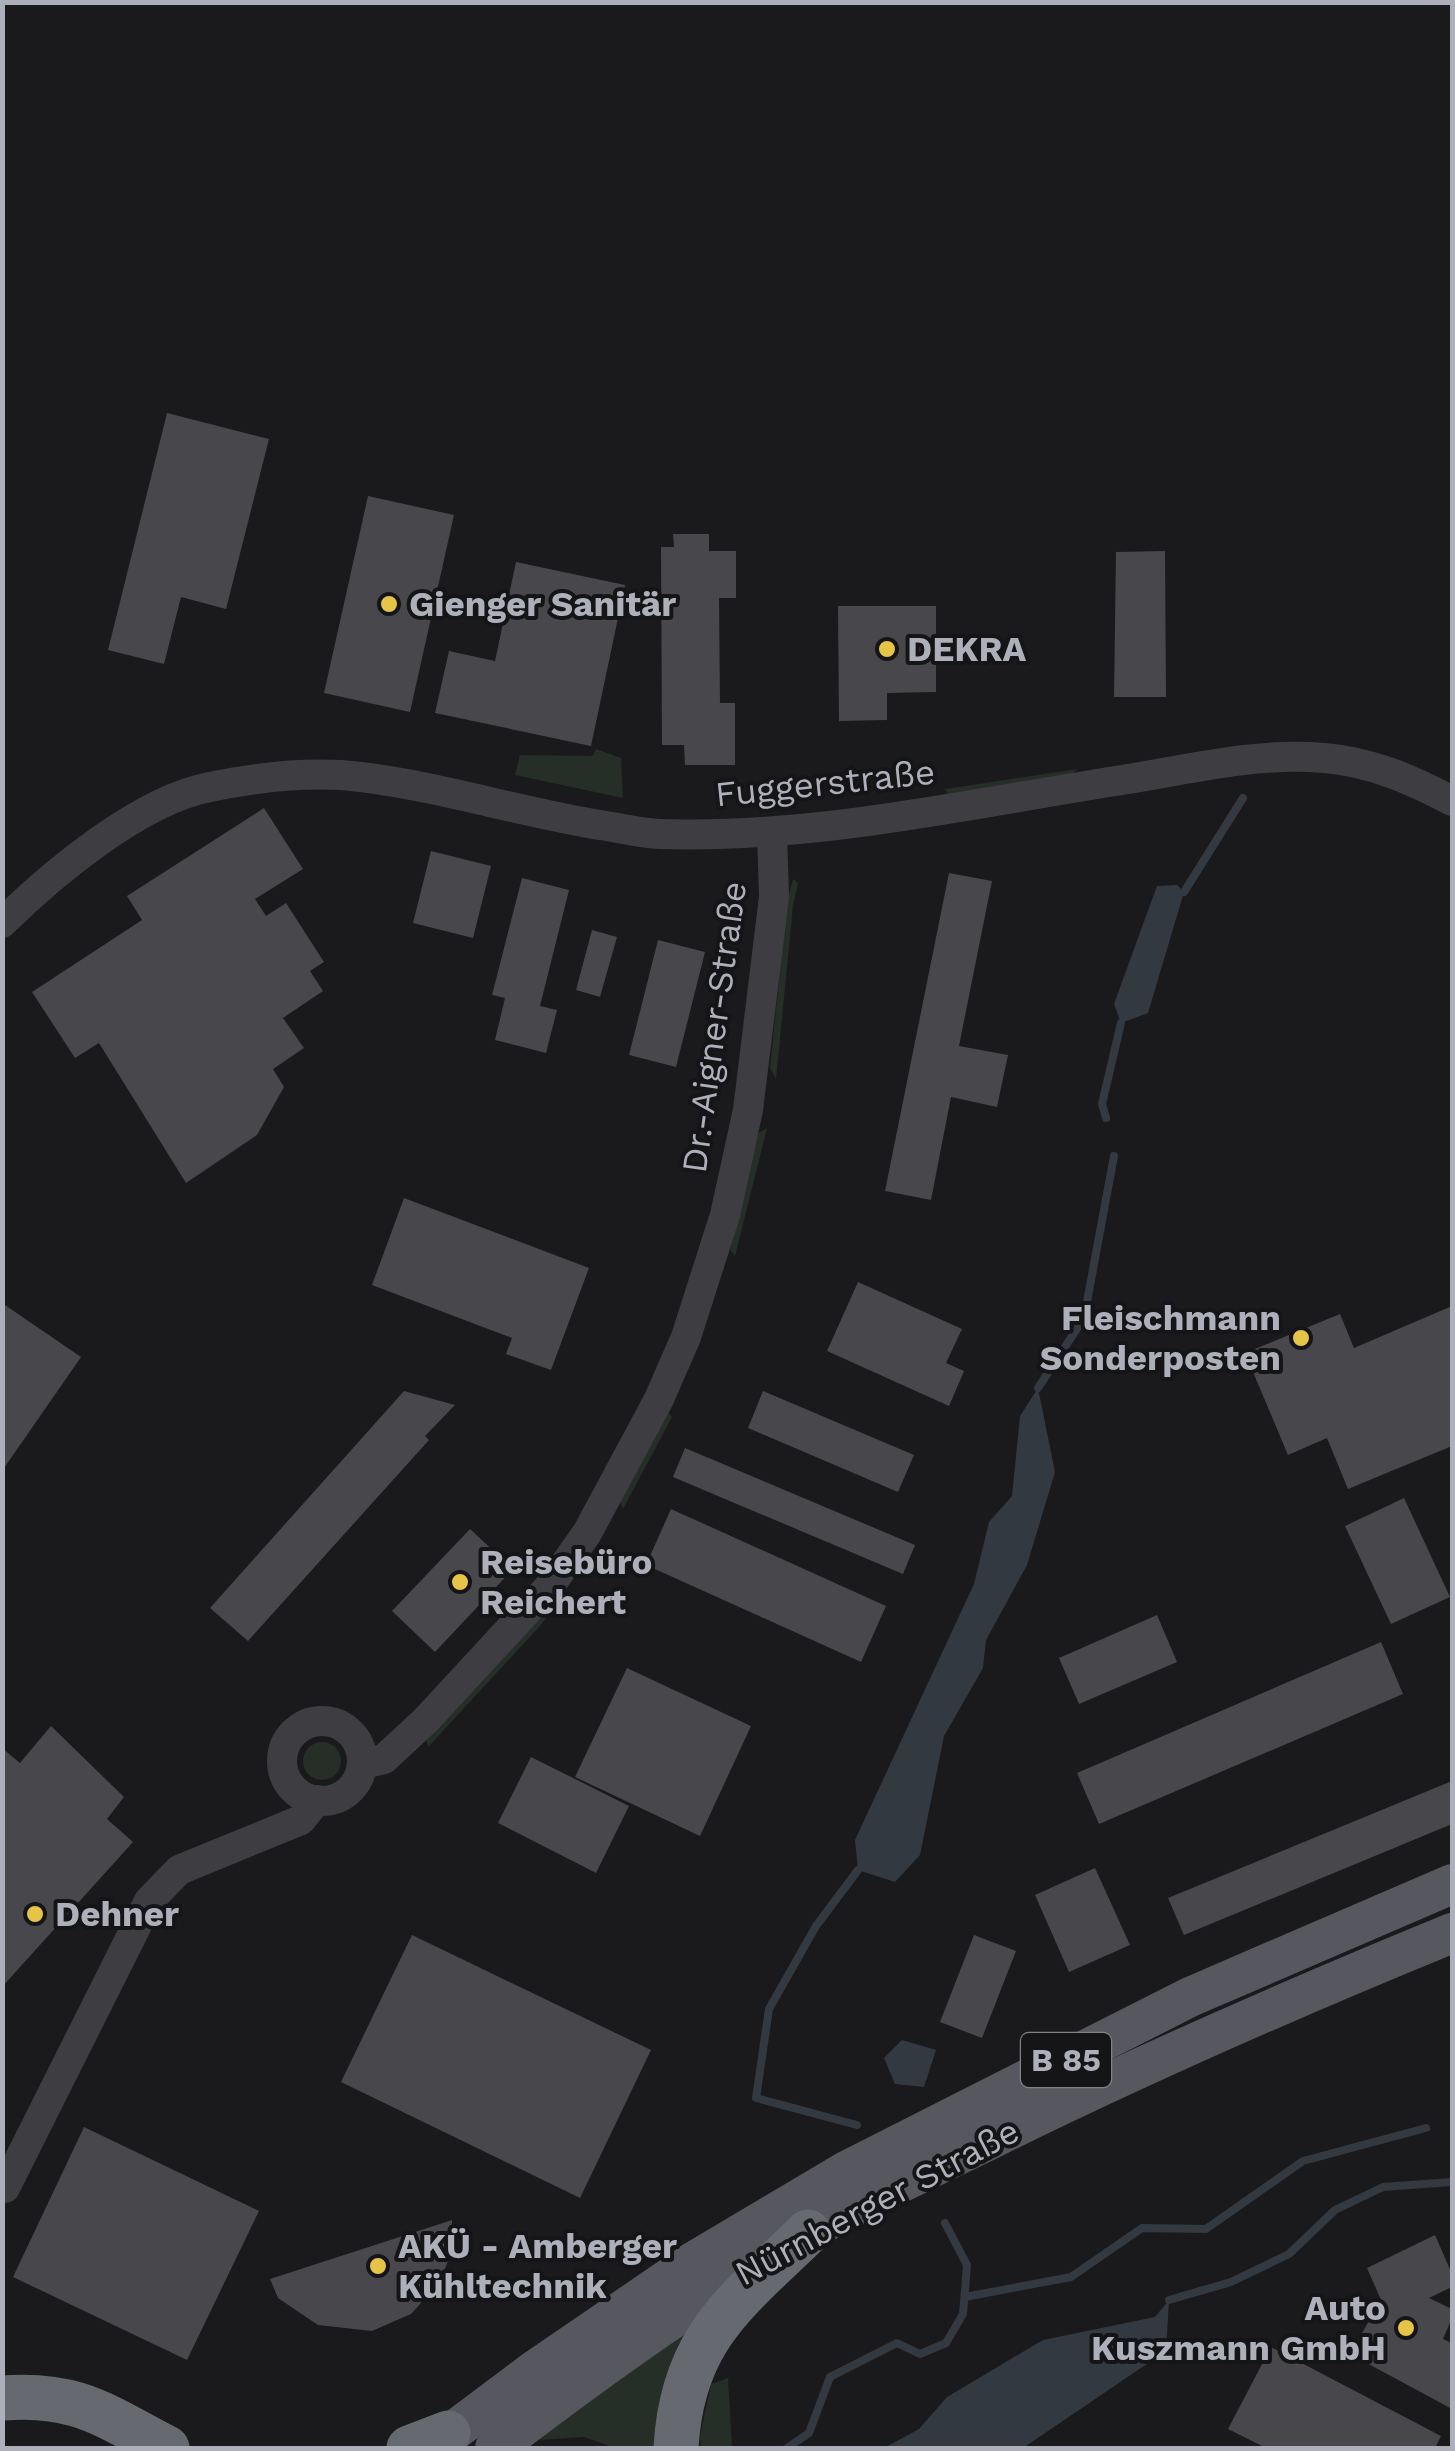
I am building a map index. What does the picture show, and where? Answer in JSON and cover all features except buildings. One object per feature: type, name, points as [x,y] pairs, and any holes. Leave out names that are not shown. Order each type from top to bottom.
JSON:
[{"type":"highway","points":[[676,2448],[686,2381],[700,2350],[718,2322],[808,2232]]},
{"type":"highway","points":[[2,2398],[63,2398],[93,2408],[136,2438],[167,2448]]},
{"type":"main road","name":"Nürnberger Straße","points":[[429,2443],[693,2262],[848,2170],[1190,1997],[1452,1884]]},
{"type":"main road","name":"Nürnberger Straße","points":[[495,2448],[584,2378],[686,2309],[808,2232],[876,2195],[1118,2079],[1326,1985],[1451,1934]]},
{"type":"street","name":"Fuggerstraße","points":[[2,924],[32,893],[138,815],[206,788],[294,776],[362,777],[528,813],[656,834],[772,833],[909,815],[1165,771],[1286,756],[1374,766],[1452,801]]},
{"type":"street","name":"Dr.-Aigner-Straße","points":[[4,2188],[149,1901],[179,1870],[301,1820],[317,1800],[329,1800],[346,1792],[362,1764],[384,1760],[549,1587],[586,1533],[659,1398],[686,1336],[724,1215],[748,1110],[774,897],[772,833]]},
{"type":"street","points":[[317,1800],[296,1791],[284,1772],[284,1751],[296,1731],[320,1720],[345,1727],[359,1745],[362,1764]]},
{"type":"shaded area","points":[[596,749],[621,758],[623,798],[515,775],[520,755],[593,756]]},
{"type":"shaded area","points":[[1078,769],[1068,777],[950,796],[945,789]]},
{"type":"shaded area","points":[[793,879],[798,883],[776,1079],[770,1068],[787,903]]},
{"type":"shaded area","points":[[1177,885],[1184,892],[1148,1013],[1121,1023],[1114,1004],[1157,886]]},
{"type":"shaded area","points":[[767,1128],[735,1256],[730,1250],[757,1134]]},
{"type":"shaded area","points":[[1038,1388],[1055,1472],[1027,1565],[986,1640],[983,1668],[944,1736],[920,1855],[895,1882],[858,1870],[855,1840],[974,1584],[989,1522],[1012,1496],[1020,1416]]},
{"type":"shaded area","points":[[668,1412],[672,1417],[623,1509],[620,1501]]},
{"type":"shaded area","points":[[544,1608],[551,1612],[540,1626],[428,1747],[426,1739]]},
{"type":"shaded area","points":[[322,1742],[335,1748],[341,1761],[335,1774],[322,1780],[309,1774],[303,1761],[309,1748]]},
{"type":"shaded area","points":[[902,2040],[936,2050],[924,2087],[895,2084],[884,2058]]},
{"type":"shaded area","points":[[1169,2300],[1166,2351],[1023,2448],[884,2448],[919,2429],[947,2397],[1043,2340],[1155,2317]]},
{"type":"shaded area","points":[[700,2315],[661,2448],[616,2448],[584,2437],[537,2440]]},
{"type":"shaded area","points":[[728,2378],[732,2448],[701,2448],[711,2384]]},
{"type":"waterway","points":[[1184,892],[1243,798]]},
{"type":"waterway","points":[[1106,1118],[1102,1104],[1121,1023]]},
{"type":"waterway","points":[[1038,1388],[1084,1318],[1114,1156]]},
{"type":"waterway","points":[[857,2125],[756,2098],[769,2009],[816,1926],[858,1870]]},
{"type":"waterway","points":[[965,2297],[1071,2277],[1142,2228],[1206,2229],[1303,2161],[1426,2128]]},
{"type":"waterway","points":[[1169,2300],[1231,2282],[1289,2254],[1335,2210],[1383,2187],[1452,2182]]},
{"type":"waterway","points":[[787,2448],[809,2433],[830,2377],[897,2343],[920,2354],[946,2343],[963,2314],[967,2265],[945,2223]]},
{"type":"place","name":"Gienger Sanitär","points":[[389,604]]},
{"type":"place","name":"DEKRA","points":[[887,649]]},
{"type":"place","name":"Fleischmann Sonderposten","points":[[1301,1338]]},
{"type":"place","name":"Reisebüro Reichert","points":[[460,1582]]},
{"type":"place","name":"Dehner","points":[[35,1914]]},
{"type":"place","name":"AKÜ - Amberger Kühltechnik","points":[[378,2266]]},
{"type":"place","name":"Auto Kuszmann GmbH","points":[[1406,2328]]}]
